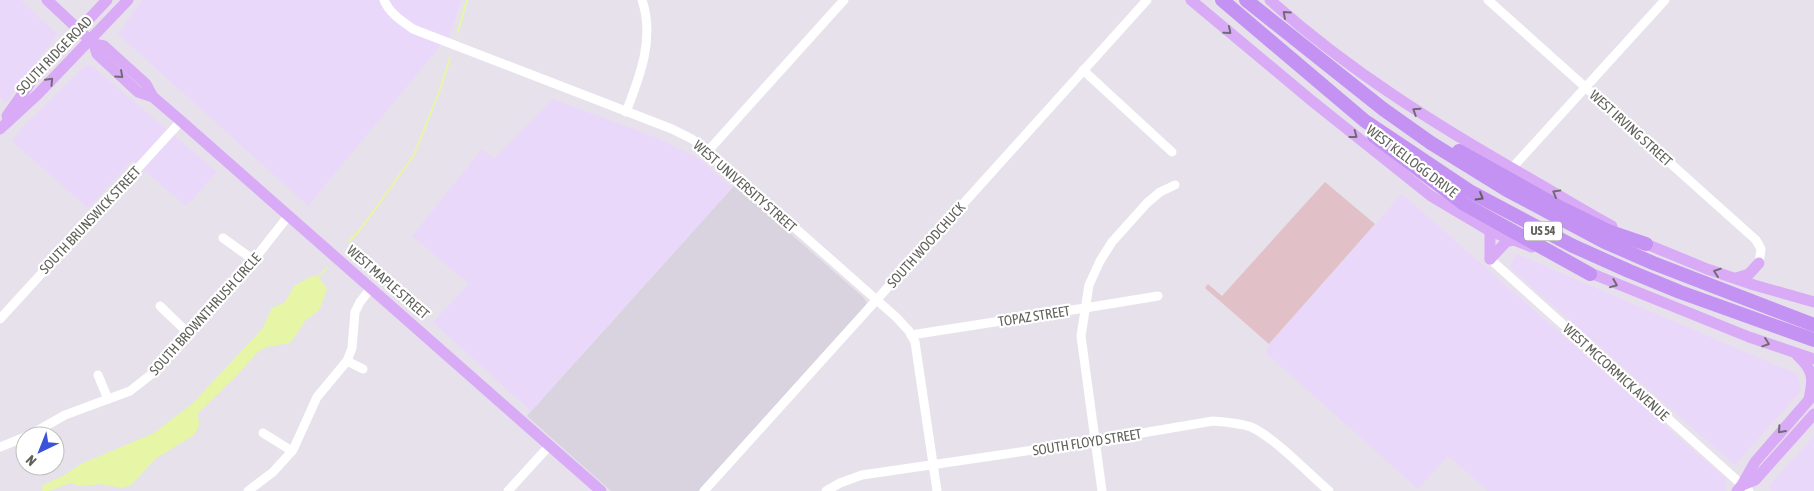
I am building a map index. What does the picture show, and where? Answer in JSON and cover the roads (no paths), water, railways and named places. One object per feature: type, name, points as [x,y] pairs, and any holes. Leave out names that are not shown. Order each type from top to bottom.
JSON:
[{"type":"highway","name":"US 54","points":[[1222,0],[1365,121],[1443,174],[1506,212],[1573,246],[1629,271],[1680,292],[1814,340]]},
{"type":"highway","name":"US 54","points":[[1246,0],[1383,109],[1478,173],[1605,242],[1653,263],[1810,324]]},
{"type":"highway","points":[[1336,71],[1434,136],[1559,207],[1608,231],[1646,244]]},
{"type":"highway","points":[[1312,77],[1371,134],[1464,204],[1590,274]]},
{"type":"main road","name":"WEST MAPLE STREET","points":[[48,0],[92,42],[104,46],[146,84],[153,97],[601,491]]},
{"type":"main road","name":"SOUTH RIDGE ROAD","points":[[0,127],[35,76],[107,0]]},
{"type":"main road","name":"SOUTH RIDGE ROAD","points":[[0,127],[38,94],[92,42],[128,0]]},
{"type":"main road","name":"WEST KELLOGG DRIVE","points":[[1191,0],[1319,107],[1431,196],[1490,231],[1543,252],[1590,274],[1749,337],[1814,360]]},
{"type":"main road","points":[[1270,0],[1304,30],[1376,84],[1419,113],[1646,244],[1736,278],[1814,302]]},
{"type":"main road","points":[[1490,231],[1490,259]]},
{"type":"main road","points":[[1490,259],[1506,242],[1514,240]]},
{"type":"main road","points":[[1736,278],[1749,274],[1759,263]]},
{"type":"main road","points":[[1759,263],[1764,280],[1771,289]]},
{"type":"main road","points":[[1743,489],[1755,462],[1812,396],[1813,374],[1797,353]]},
{"type":"main road","points":[[1797,353],[1814,355]]},
{"type":"main road","points":[[1743,489],[1755,480],[1814,414]]},
{"type":"street","name":"WEST UNIVERSITY STREET","points":[[384,0],[398,18],[413,29],[672,129],[692,139],[896,317],[911,334],[915,342],[937,491]]},
{"type":"street","points":[[626,112],[640,76],[645,54],[646,21],[642,0]]},
{"type":"street","name":"SOUTH WOODCHUCK","points":[[704,491],[1147,0]]},
{"type":"street","name":"WEST IRVING STREET","points":[[1488,0],[1756,240],[1761,248],[1759,263]]},
{"type":"street","points":[[1512,168],[1665,0]]},
{"type":"street","points":[[708,151],[839,2]]},
{"type":"street","points":[[1083,70],[1172,152]]},
{"type":"street","name":"SOUTH BRUNSWICK STREET","points":[[0,319],[181,121]]},
{"type":"street","points":[[1102,491],[1081,336],[1089,285],[1100,261],[1112,242],[1147,203],[1160,192],[1175,185]]},
{"type":"street","name":"SOUTH BROWNTHRUSH CIRCLE","points":[[46,426],[65,415],[130,391],[153,373],[188,332],[234,286],[289,215]]},
{"type":"street","points":[[223,238],[255,261]]},
{"type":"street","name":"WEST MCCORMICK AVENUE","points":[[1490,259],[1743,489]]},
{"type":"street","points":[[249,491],[273,472],[292,451],[317,397],[339,373],[347,361],[352,348],[355,312],[371,288]]},
{"type":"street","name":"TOPAZ STREET","points":[[911,334],[1158,296]]},
{"type":"street","points":[[160,306],[188,332]]},
{"type":"street","points":[[347,361],[363,368]]},
{"type":"street","points":[[98,375],[108,399]]},
{"type":"street","name":"SOUTH FLOYD STREET","points":[[826,491],[840,483],[862,475],[933,466],[1213,422],[1251,427],[1271,441],[1329,491]]},
{"type":"street","points":[[263,433],[292,451]]},
{"type":"street","name":"SOUTH BROWNTHRUSH CIRCLE","points":[[0,447],[15,441]]},
{"type":"street","points":[[510,490],[550,445]]},
{"type":"waterway","points":[[458,32],[467,0]]},
{"type":"waterway","points":[[349,241],[360,230],[414,155],[441,87],[450,58]]},
{"type":"waterway","points":[[318,277],[327,268]]}]
